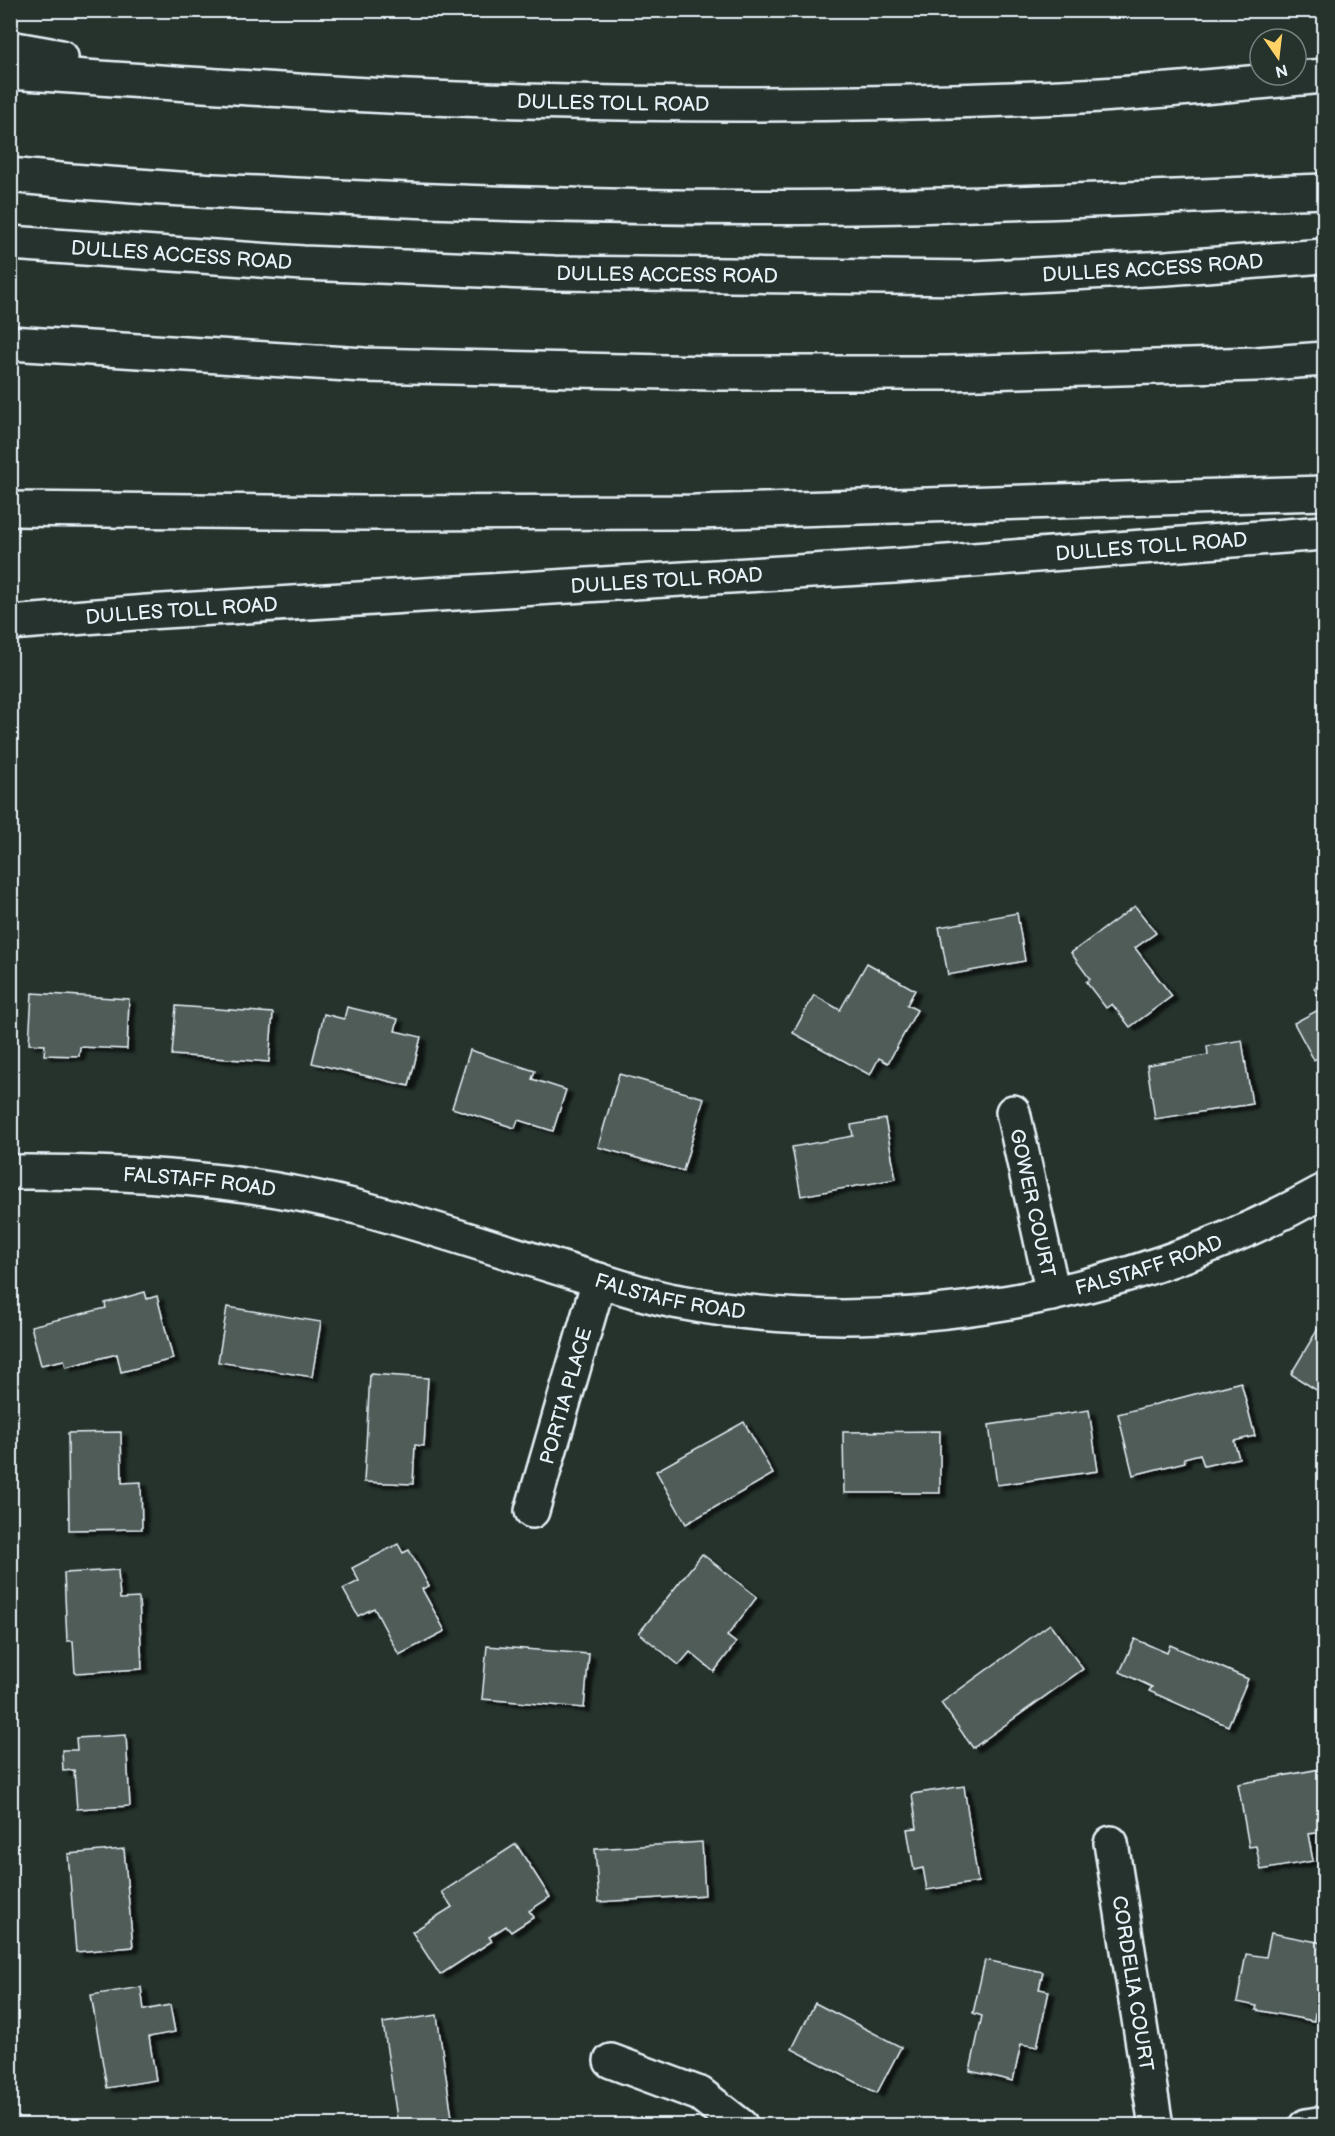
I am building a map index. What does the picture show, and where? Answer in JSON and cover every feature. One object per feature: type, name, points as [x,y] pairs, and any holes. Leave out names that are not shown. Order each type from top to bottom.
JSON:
[{"type":"main road","points":[[10,48],[189,76],[298,90]]},
{"type":"main road","name":"DULLES TOLL ROAD","points":[[10,72],[524,101],[896,102],[1081,96],[1324,76]]},
{"type":"main road","points":[[10,175],[92,184],[288,195],[482,204],[682,207],[909,206],[1324,191]]},
{"type":"main road","name":"DULLES ACCESS ROAD","points":[[10,243],[303,263],[506,271],[974,278],[1166,268],[1324,256]]},
{"type":"main road","points":[[10,343],[364,365],[711,373],[947,373],[1324,359]]},
{"type":"main road","points":[[10,509],[365,513],[695,512],[1324,493]]},
{"type":"main road","name":"DULLES TOLL ROAD","points":[[18,622],[894,566],[1324,533]]},
{"type":"main road","name":"GOWER COURT","points":[[1013,1112],[1053,1294]]},
{"type":"main road","name":"FALSTAFF ROAD","points":[[10,1172],[82,1171],[181,1177],[264,1188],[359,1208],[598,1280],[682,1302],[757,1313],[852,1317],[943,1312],[1053,1294],[1135,1273],[1226,1239],[1324,1191]]},
{"type":"main road","name":"PORTIA PLACE","points":[[532,1511],[598,1280]]},
{"type":"main road","name":"CORDELIA COURT","points":[[1111,1842],[1156,2126]]},
{"type":"main road","points":[[611,2061],[700,2094],[741,2126]]},
{"type":"main road","points":[[1306,2126],[1324,2122]]},
{"type":"building","points":[[1135,906],[1156,933],[1135,948],[1172,996],[1130,1027],[1112,1004],[1106,1008],[1086,982],[1090,979],[1071,953]]},
{"type":"building","points":[[1017,913],[1025,961],[948,975],[939,927]]},
{"type":"building","points":[[867,963],[915,990],[907,1005],[917,1010],[888,1063],[879,1058],[870,1075],[793,1033],[814,995],[840,1010]]},
{"type":"building","points":[[1324,982],[1324,1007],[1314,988]]},
{"type":"building","points":[[32,993],[129,999],[127,1049],[80,1047],[79,1056],[44,1055],[45,1045],[29,1044]]},
{"type":"building","points":[[176,1006],[273,1013],[269,1062],[172,1055]]},
{"type":"building","points":[[347,1007],[398,1019],[395,1031],[421,1037],[409,1086],[312,1063],[324,1014],[344,1019]]},
{"type":"building","points":[[1324,1007],[1324,1054],[1314,1060],[1294,1023]]},
{"type":"building","points":[[1242,1040],[1252,1104],[1155,1119],[1147,1065],[1208,1055],[1207,1046]]},
{"type":"building","points":[[470,1050],[535,1071],[532,1079],[566,1090],[553,1131],[518,1120],[515,1128],[452,1108]]},
{"type":"building","points":[[619,1074],[704,1098],[683,1171],[598,1147]]},
{"type":"building","points":[[885,1119],[896,1179],[801,1196],[792,1147],[853,1136],[851,1125]]},
{"type":"building","points":[[145,1292],[147,1299],[157,1296],[173,1359],[121,1372],[117,1354],[66,1367],[64,1360],[41,1365],[31,1326],[106,1308],[105,1303]]},
{"type":"building","points":[[227,1307],[321,1322],[312,1377],[218,1362]]},
{"type":"building","points":[[1320,1325],[1324,1328],[1324,1395],[1291,1374]]},
{"type":"building","points":[[370,1374],[428,1378],[424,1446],[415,1445],[413,1484],[364,1482]]},
{"type":"building","points":[[1241,1382],[1255,1436],[1234,1441],[1239,1458],[1204,1466],[1200,1454],[1184,1458],[1185,1462],[1133,1475],[1118,1414]]},
{"type":"building","points":[[1089,1410],[1098,1471],[997,1485],[989,1425]]},
{"type":"building","points":[[744,1422],[773,1474],[686,1524],[656,1471]]},
{"type":"building","points":[[940,1431],[940,1493],[844,1493],[843,1432]]},
{"type":"building","points":[[121,1432],[122,1483],[141,1482],[142,1529],[69,1530],[68,1433]]},
{"type":"building","points":[[398,1544],[403,1553],[409,1550],[429,1586],[422,1589],[445,1631],[399,1655],[374,1608],[358,1616],[343,1589],[359,1581],[352,1568]]},
{"type":"building","points":[[702,1554],[757,1597],[727,1636],[736,1643],[714,1672],[690,1652],[679,1665],[639,1633]]},
{"type":"building","points":[[118,1570],[120,1599],[139,1598],[142,1669],[75,1673],[73,1641],[67,1641],[64,1573]]},
{"type":"building","points":[[1050,1624],[1083,1669],[973,1748],[941,1703]]},
{"type":"building","points":[[1135,1639],[1167,1653],[1170,1645],[1248,1679],[1228,1726],[1149,1691],[1152,1687],[1120,1672]]},
{"type":"building","points":[[487,1646],[589,1654],[584,1708],[482,1699]]},
{"type":"building","points":[[126,1735],[130,1806],[77,1809],[74,1770],[63,1771],[62,1750],[77,1750],[76,1738]]},
{"type":"building","points":[[1320,1769],[1324,1795],[1324,1832],[1308,1834],[1313,1861],[1261,1870],[1256,1846],[1249,1847],[1238,1784]]},
{"type":"building","points":[[964,1786],[978,1882],[927,1890],[923,1868],[914,1870],[907,1829],[917,1828],[912,1794]]},
{"type":"building","points":[[702,1842],[705,1895],[599,1902],[595,1849]]},
{"type":"building","points":[[516,1844],[550,1897],[529,1911],[534,1917],[511,1932],[506,1926],[489,1937],[492,1941],[440,1975],[412,1932],[452,1907],[442,1892]]},
{"type":"building","points":[[124,1849],[133,1947],[76,1952],[68,1854]]},
{"type":"building","points":[[1271,1933],[1323,1943],[1319,1965],[1324,1966],[1324,2015],[1315,2013],[1314,2021],[1256,2010],[1257,2006],[1237,2002],[1246,1954],[1266,1957]]},
{"type":"building","points":[[985,1960],[1043,1972],[1039,1989],[1049,1991],[1037,2047],[1021,2044],[1013,2081],[970,2071],[982,2016],[973,2013]]},
{"type":"building","points":[[141,1987],[144,2010],[170,2005],[175,2032],[149,2037],[156,2080],[107,2088],[91,1995]]},
{"type":"building","points":[[815,2003],[901,2047],[877,2093],[792,2049]]},
{"type":"building","points":[[437,2015],[452,2117],[398,2125],[383,2023]]}]
